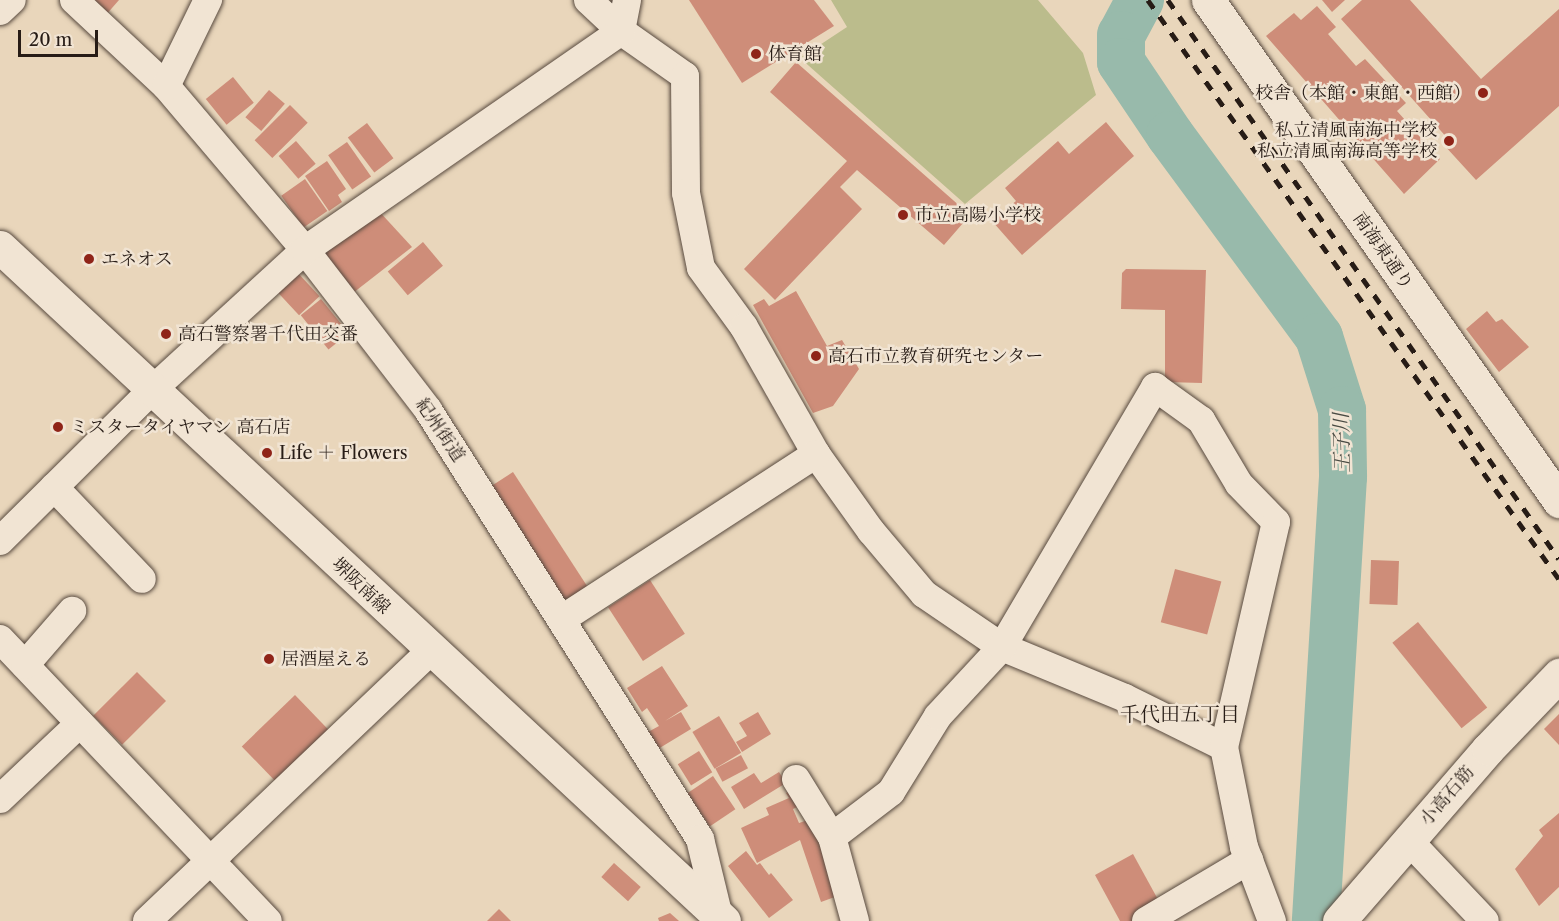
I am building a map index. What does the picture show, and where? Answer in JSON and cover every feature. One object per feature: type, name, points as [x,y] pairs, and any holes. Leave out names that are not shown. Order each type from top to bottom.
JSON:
[{"type":"main road","name":"南海東通り","points":[[1208,0],[1559,501]]},
{"type":"main road","name":"堺阪南線","points":[[0,248],[722,920]]},
{"type":"main road","name":"小高石筋","points":[[1342,920],[1409,841],[1559,675]]},
{"type":"street","points":[[0,11],[12,0]]},
{"type":"street","name":"紀州街道","points":[[74,0],[166,86],[305,250],[428,410],[700,839],[722,920]]},
{"type":"street","points":[[166,86],[208,0]]},
{"type":"street","points":[[588,0],[621,31],[685,76],[686,193],[701,268],[744,327],[816,454],[871,531],[924,594],[1002,647],[1125,698],[1224,747]]},
{"type":"street","points":[[0,542],[152,391],[305,250],[621,31],[627,0]]},
{"type":"street","points":[[832,837],[891,792],[938,716],[1002,647],[1155,387],[1201,420],[1239,484],[1276,522],[1224,747],[1249,860],[1272,921]]},
{"type":"street","points":[[562,619],[816,454]]},
{"type":"street","points":[[54,487],[142,579]]},
{"type":"street","points":[[25,665],[72,611]]},
{"type":"street","points":[[0,639],[268,921]]},
{"type":"street","points":[[147,921],[431,651]]},
{"type":"street","points":[[0,799],[80,723]]},
{"type":"street","points":[[796,779],[832,837],[855,921]]},
{"type":"street","points":[[1409,841],[1485,921]]},
{"type":"street","points":[[1146,921],[1249,860]]},
{"type":"green space","points":[[831,0],[1038,0],[1083,53],[1096,95],[965,204],[800,58],[847,27]]},
{"type":"building","points":[[88,0],[119,0],[105,16]]},
{"type":"building","name":"体育館","points":[[689,0],[814,0],[834,26],[742,83]]},
{"type":"building","points":[[1322,0],[1345,0],[1332,12]]},
{"type":"building","name":"校舎（本館・東館・西館）","points":[[1362,0],[1410,0],[1481,79],[1559,9],[1559,106],[1476,180],[1444,145],[1449,140],[1341,19]]},
{"type":"building","points":[[1317,6],[1336,27],[1328,34],[1356,66],[1365,59],[1406,103],[1397,111],[1440,159],[1404,194],[1266,36],[1294,13],[1301,20]]},
{"type":"building","points":[[796,62],[970,215],[944,245],[857,170],[840,187],[862,209],[775,300],[744,269],[847,161],[770,92]]},
{"type":"building","points":[[233,77],[254,103],[227,125],[206,99]]},
{"type":"building","points":[[269,90],[285,104],[261,131],[245,117]]},
{"type":"building","points":[[290,105],[308,123],[272,158],[255,140]]},
{"type":"building","points":[[1106,122],[1134,156],[1022,255],[992,221],[1016,201],[1005,188],[1058,141],[1069,154]]},
{"type":"building","points":[[367,123],[393,158],[374,173],[348,137]]},
{"type":"building","points":[[296,141],[316,164],[298,179],[279,156]]},
{"type":"building","points":[[347,142],[371,176],[352,190],[328,155]]},
{"type":"building","points":[[327,161],[346,189],[338,195],[342,202],[329,211],[305,176]]},
{"type":"building","points":[[305,179],[327,211],[304,228],[281,196]]},
{"type":"building","points":[[377,209],[412,247],[353,293],[324,255],[326,246]]},
{"type":"building","points":[[423,242],[443,266],[408,295],[388,272]]},
{"type":"building","points":[[1126,269],[1206,270],[1202,383],[1165,382],[1165,310],[1121,309],[1122,273]]},
{"type":"building","points":[[297,272],[320,296],[299,315],[277,291]]},
{"type":"building","name":"高石市立教育研究センター","points":[[796,291],[827,346],[842,340],[859,369],[833,406],[813,413],[753,305],[764,299],[769,306]]},
{"type":"building","points":[[321,299],[349,333],[328,350],[301,315]]},
{"type":"building","points":[[1487,311],[1496,322],[1502,319],[1529,347],[1499,372],[1466,329]]},
{"type":"building","points":[[513,472],[591,593],[566,609],[488,488]]},
{"type":"building","points":[[1371,560],[1399,561],[1397,605],[1369,604]]},
{"type":"building","points":[[1175,569],[1221,581],[1207,635],[1161,622]]},
{"type":"building","points":[[650,580],[685,634],[643,661],[608,607]]},
{"type":"building","points":[[1418,622],[1487,707],[1462,728],[1392,643]]},
{"type":"building","points":[[662,666],[688,706],[665,721],[681,712],[691,729],[658,749],[648,732],[659,726],[647,708],[642,712],[627,688]]},
{"type":"building","points":[[137,672],[166,701],[122,745],[93,716]]},
{"type":"building","points":[[295,695],[332,733],[279,785],[242,746]]},
{"type":"building","points":[[758,712],[771,734],[742,752],[736,742],[747,736],[739,723]]},
{"type":"building","points":[[1559,714],[1559,745],[1544,729]]},
{"type":"building","points":[[719,716],[741,753],[715,769],[692,732]]},
{"type":"building","points":[[699,751],[712,772],[691,785],[678,764]]},
{"type":"building","points":[[741,755],[748,768],[722,782],[715,769]]},
{"type":"building","points":[[779,772],[786,783],[744,809],[731,787],[754,773],[761,783]]},
{"type":"building","points":[[713,776],[735,809],[710,826],[687,793]]},
{"type":"building","points":[[800,786],[807,802],[793,809],[799,823],[817,817],[843,894],[821,902],[800,840],[757,863],[741,828],[769,815],[766,808],[789,798],[786,793]]},
{"type":"building","points":[[1559,813],[1559,887],[1539,906],[1515,869],[1543,836],[1539,830]]},
{"type":"building","points":[[746,851],[757,865],[760,863],[769,875],[771,873],[793,900],[769,918],[728,866]]},
{"type":"building","points":[[1133,854],[1161,905],[1132,921],[1120,921],[1095,875]]},
{"type":"building","points":[[614,863],[641,887],[628,901],[601,877]]},
{"type":"building","points":[[499,909],[511,921],[487,921]]},
{"type":"building","points":[[670,913],[679,921],[659,921],[658,918]]},
{"type":"waterway","name":"王子川","points":[[1140,0],[1121,35],[1121,62],[1170,135],[1319,337],[1342,410],[1343,477],[1316,921]]},
{"type":"railway","points":[[1148,0],[1559,579]]},
{"type":"railway","points":[[1168,0],[1559,559]]},
{"type":"place","name":"体育館","points":[[756,54]]},
{"type":"place","name":"校舎（本館・東館・西館）","points":[[1483,93]]},
{"type":"place","name":"私立清風南海中学校 私立清風南海高等学校","points":[[1449,141]]},
{"type":"place","name":"市立高陽小学校","points":[[903,215]]},
{"type":"place","name":"エネオス","points":[[89,259]]},
{"type":"place","name":"高石警察署千代田交番","points":[[166,334]]},
{"type":"place","name":"高石市立教育研究センター","points":[[816,356]]},
{"type":"place","name":"ミスタータイヤマン 高石店","points":[[58,427]]},
{"type":"place","name":"Life ＋ Flowers","points":[[267,453]]},
{"type":"place","name":"居酒屋える","points":[[269,659]]},
{"type":"district","name":"千代田五丁目","points":[[1180,714]]}]
